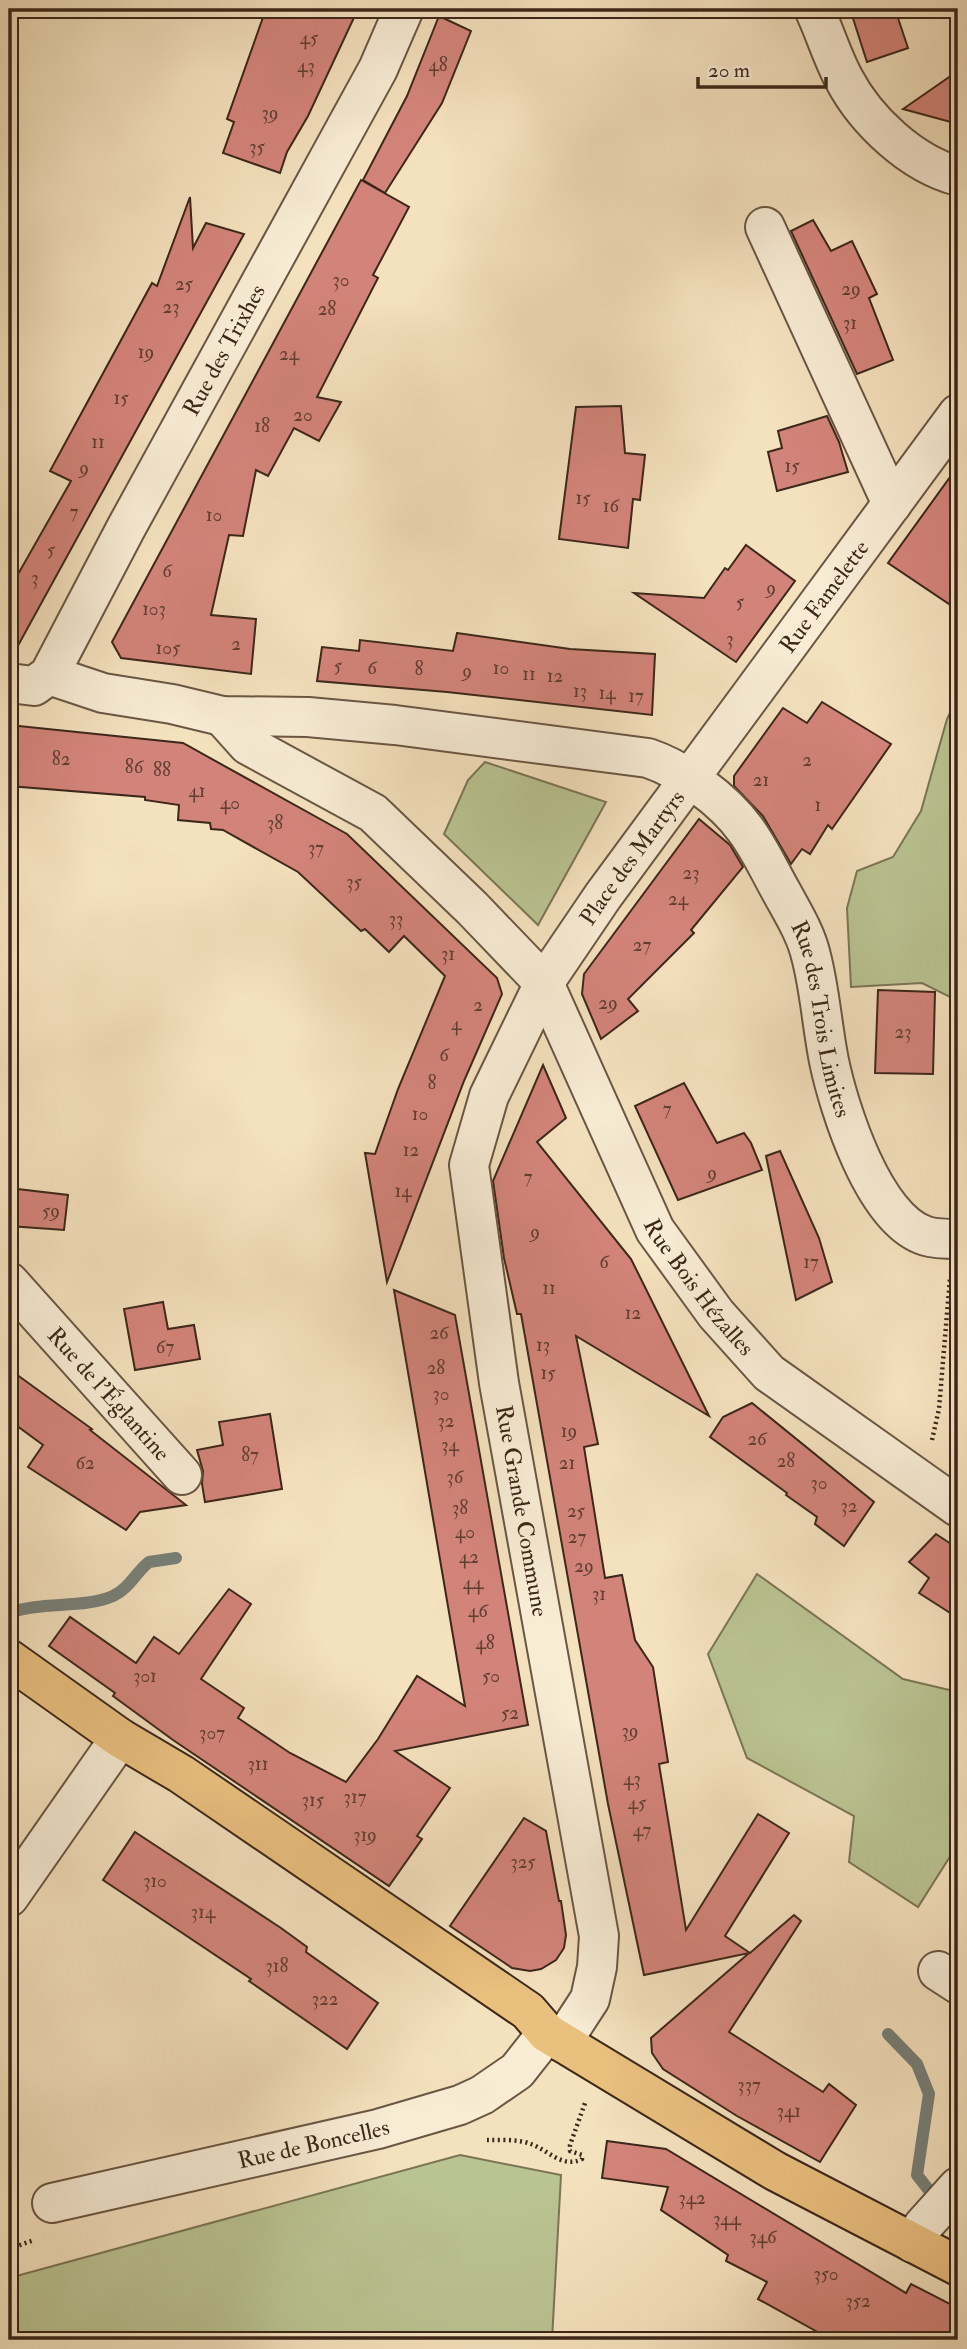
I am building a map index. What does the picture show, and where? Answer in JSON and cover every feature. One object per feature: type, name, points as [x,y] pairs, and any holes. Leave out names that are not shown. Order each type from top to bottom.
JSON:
[{"type":"main road","points":[[9,1659],[120,1738],[181,1774],[528,2011],[554,2037],[775,2171],[958,2266]]},
{"type":"street","name":"Rue des Trixhes","points":[[31,681],[126,528],[379,69],[404,9]]},
{"type":"street","points":[[814,9],[855,98],[894,139],[915,155],[944,172],[958,176]]},
{"type":"street","points":[[765,227],[892,504]]},
{"type":"street","name":"Rue Famelette","points":[[690,779],[958,414]]},
{"type":"street","name":"Place des Martyrs","points":[[31,681],[172,704],[222,716],[345,720],[648,758],[671,766],[690,779],[603,896],[544,983]]},
{"type":"street","points":[[222,716],[248,745],[373,813],[472,908],[544,983]]},
{"type":"street","name":"Rue des Trois Limites","points":[[690,779],[741,824],[796,918],[811,956],[840,1102],[853,1139],[883,1200],[896,1215],[946,1238]]},
{"type":"street","name":"Rue Bois Hézalles","points":[[544,983],[655,1230],[716,1314],[769,1373],[958,1507]]},
{"type":"street","name":"Rue Grande Commune","points":[[544,983],[489,1096],[469,1166],[499,1383],[599,1936],[597,1967],[590,1999],[554,2037]]},
{"type":"street","name":"Rue de l'Églantine","points":[[9,1282],[182,1475]]},
{"type":"street","points":[[9,1897],[120,1738]]},
{"type":"street","name":"Rue de Boncelles","points":[[52,2203],[422,2118],[482,2095],[517,2071],[554,2037]]},
{"type":"street","points":[[913,2243],[923,2226],[958,2187]]},
{"type":"path","points":[[939,1409],[946,1238]]},
{"type":"green space","points":[[958,696],[958,1001],[922,983],[851,987],[847,908],[857,871],[893,857],[921,811],[947,719]]},
{"type":"green space","points":[[485,762],[606,802],[538,925],[444,834],[468,780]]},
{"type":"green space","points":[[757,1574],[903,1679],[958,1692],[958,1844],[918,1907],[849,1862],[854,1816],[747,1758],[708,1654]]},
{"type":"green space","points":[[460,2155],[561,2175],[552,2340],[9,2340],[9,2278]]},
{"type":"building","points":[[266,9],[358,9],[308,116],[287,152],[280,173],[223,153],[234,122],[227,119]]},
{"type":"building","points":[[850,9],[895,9],[908,48],[867,62]]},
{"type":"building","points":[[439,16],[471,31],[442,103],[385,193],[363,180],[407,96]]},
{"type":"building","points":[[958,71],[958,124],[903,109]]},
{"type":"building","points":[[361,180],[409,207],[373,275],[378,278],[317,397],[341,402],[319,441],[294,428],[268,476],[256,470],[243,536],[229,535],[211,615],[256,619],[251,674],[121,658],[112,642]]},
{"type":"building","points":[[190,197],[193,248],[206,223],[244,234],[9,662],[9,590],[71,481],[50,471],[152,283],[157,286]]},
{"type":"building","points":[[813,220],[831,251],[852,241],[877,294],[869,298],[893,360],[857,374],[791,231]]},
{"type":"building","points":[[621,406],[625,453],[645,455],[640,500],[633,499],[628,548],[559,539],[576,407]]},
{"type":"building","points":[[827,416],[839,442],[848,472],[777,491],[768,452],[782,448],[778,431]]},
{"type":"building","points":[[958,466],[958,610],[888,563]]},
{"type":"building","points":[[746,545],[795,581],[736,662],[634,593],[704,598],[725,568],[728,570]]},
{"type":"building","points":[[457,633],[570,649],[655,654],[652,715],[447,692],[317,681],[322,647],[359,651],[360,640],[453,651]]},
{"type":"building","points":[[822,702],[891,744],[832,829],[828,825],[810,854],[802,849],[791,864],[763,816],[734,786],[734,776],[783,708],[807,723]]},
{"type":"building","points":[[9,725],[183,743],[347,834],[497,978],[502,994],[464,1081],[387,1282],[365,1153],[375,1154],[398,1089],[445,976],[404,936],[389,952],[365,929],[361,931],[298,872],[223,830],[211,829],[210,823],[178,820],[179,805],[145,800],[145,797],[9,786]]},
{"type":"building","points":[[699,819],[730,845],[743,867],[691,930],[694,933],[628,999],[638,1011],[601,1039],[582,994],[584,974]]},
{"type":"building","points":[[878,990],[935,992],[933,1074],[875,1073]]},
{"type":"building","points":[[543,1065],[566,1118],[537,1142],[631,1259],[709,1416],[576,1336],[598,1444],[584,1447],[605,1578],[622,1575],[635,1640],[653,1667],[668,1762],[659,1764],[686,1930],[758,1814],[789,1833],[725,1936],[750,1953],[794,1915],[801,1921],[729,2032],[823,2092],[829,2084],[856,2105],[820,2162],[737,2116],[663,2069],[652,2053],[651,2038],[749,1953],[644,1975],[608,1804],[521,1314],[517,1314],[504,1258],[493,1181]]},
{"type":"building","points":[[684,1083],[717,1143],[744,1133],[762,1170],[678,1200],[635,1106]]},
{"type":"building","points":[[780,1151],[819,1238],[832,1282],[796,1300],[766,1156]]},
{"type":"building","points":[[9,1188],[68,1195],[64,1230],[9,1226]]},
{"type":"building","points":[[394,1290],[455,1315],[528,1725],[395,1751],[450,1788],[417,1836],[422,1839],[389,1886],[173,1740],[113,1696],[115,1693],[49,1646],[70,1617],[136,1663],[154,1637],[179,1654],[229,1589],[251,1604],[201,1679],[244,1708],[238,1718],[290,1753],[346,1782],[378,1739],[417,1676],[465,1706]]},
{"type":"building","points":[[163,1302],[168,1329],[194,1325],[200,1359],[135,1370],[124,1309]]},
{"type":"building","points":[[9,1369],[92,1429],[90,1430],[186,1505],[140,1512],[126,1530],[28,1467],[43,1445],[9,1420]]},
{"type":"building","points":[[752,1403],[874,1502],[844,1546],[815,1524],[817,1517],[710,1437],[723,1417]]},
{"type":"building","points":[[270,1414],[282,1489],[205,1502],[203,1471],[197,1450],[223,1445],[219,1422]]},
{"type":"building","points":[[936,1534],[951,1544],[958,1534],[958,1618],[919,1593],[929,1578],[909,1562]]},
{"type":"building","points":[[524,1818],[546,1831],[566,1935],[564,1948],[556,1960],[541,1969],[530,1971],[512,1968],[450,1926]]},
{"type":"building","points":[[135,1832],[281,1928],[307,1947],[306,1952],[378,2003],[347,2049],[249,1981],[251,1979],[103,1880]]},
{"type":"building","points":[[607,2141],[666,2149],[906,2293],[911,2284],[958,2308],[958,2340],[832,2340],[758,2299],[767,2282],[726,2261],[728,2255],[661,2210],[668,2187],[602,2178]]},
{"type":"waterway","points":[[9,1613],[35,1607],[101,1600],[124,1589],[149,1562],[176,1558]]},
{"type":"waterway","points":[[888,2034],[917,2064],[929,2094],[917,2175],[928,2189]]}]
